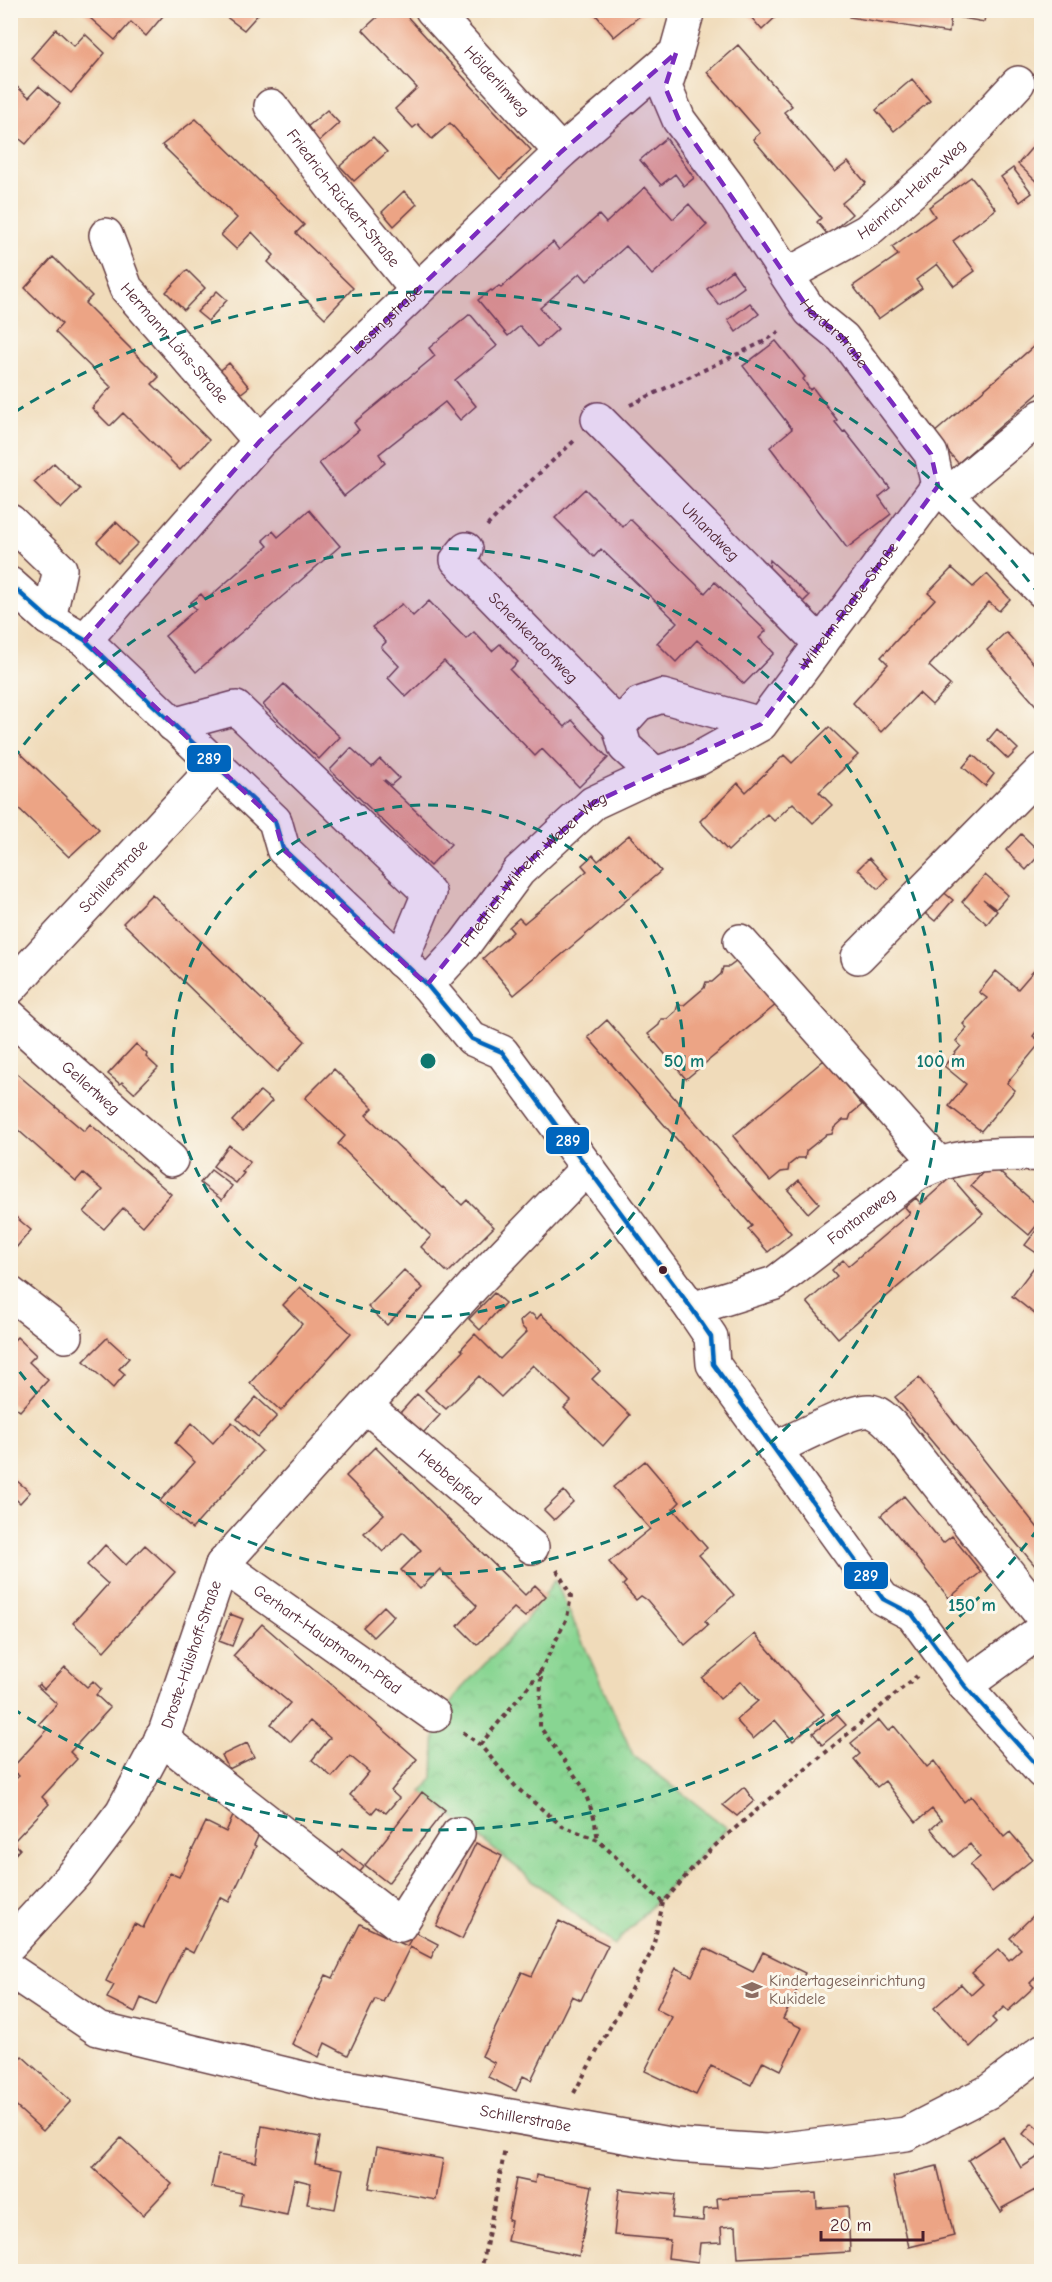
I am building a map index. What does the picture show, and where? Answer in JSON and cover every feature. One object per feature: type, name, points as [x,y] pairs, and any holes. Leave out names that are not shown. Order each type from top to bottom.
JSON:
[{"type":"street","name":"Hölderlinweg","points":[[432,10],[561,152]]},
{"type":"street","points":[[676,53],[688,10]]},
{"type":"street","name":"Lessingstraße","points":[[84,640],[260,441],[561,152],[676,53]]},
{"type":"street","name":"Herderstraße","points":[[676,53],[665,87],[679,120],[729,187],[810,311],[843,338],[931,454],[943,491]]},
{"type":"street","name":"Heinrich-Heine-Weg","points":[[787,275],[867,231],[940,167],[1018,83]]},
{"type":"street","name":"Friedrich-Rückert-Straße","points":[[271,106],[332,187],[416,289]]},
{"type":"street","name":"Hermann-Löns-Straße","points":[[106,235],[126,288],[260,441]]},
{"type":"street","name":"Wilhelm-Raabe-Straße","points":[[655,774],[699,759],[761,724],[821,644],[943,491],[1041,416]]},
{"type":"street","name":"Uhlandweg","points":[[598,419],[821,644]]},
{"type":"street","points":[[943,491],[1041,591]]},
{"type":"street","points":[[10,521],[60,569],[49,619]]},
{"type":"street","name":"Schenkendorfweg","points":[[466,549],[457,560],[619,726]]},
{"type":"street","points":[[10,584],[49,619],[84,640],[276,821],[283,849],[427,985],[472,1039],[502,1052],[692,1309],[711,1337],[712,1364],[882,1599],[912,1614],[965,1686],[1041,1772]]},
{"type":"street","points":[[655,774],[625,747],[619,726],[639,704],[662,696],[761,724]]},
{"type":"street","points":[[173,725],[236,708],[429,892],[401,961]]},
{"type":"street","name":"Schillerstraße","points":[[10,988],[216,766]]},
{"type":"street","points":[[858,957],[1041,770]]},
{"type":"street","name":"Friedrich-Wilhelm-Weber-Weg","points":[[427,985],[464,945],[519,871],[593,803],[655,774]]},
{"type":"street","points":[[740,941],[938,1163]]},
{"type":"street","name":"Gellertweg","points":[[10,1016],[171,1160]]},
{"type":"street","name":"Fontaneweg","points":[[692,1309],[775,1283],[916,1174],[938,1163],[978,1155],[1041,1157]]},
{"type":"street","name":"Droste-Hülshoff-Straße","points":[[10,1944],[78,1870],[122,1812],[161,1738],[222,1565],[481,1276],[588,1167]]},
{"type":"street","points":[[10,1293],[66,1336]]},
{"type":"street","name":"Hebbelpfad","points":[[366,1406],[532,1547]]},
{"type":"street","points":[[774,1449],[852,1414],[868,1411],[880,1414],[892,1426],[1041,1616]]},
{"type":"street","name":"Gerhart-Hauptmann-Pfad","points":[[222,1565],[434,1715]]},
{"type":"street","points":[[965,1686],[1041,1629]]},
{"type":"street","points":[[161,1738],[400,1925],[458,1834]]},
{"type":"street","name":"Schillerstraße","points":[[10,1970],[98,2029],[323,2084],[675,2145],[767,2151],[906,2134],[988,2091],[1041,2051]]},
{"type":"path","points":[[480,1745],[541,1670],[567,1618],[571,1596],[559,1572],[532,1547]]},
{"type":"path","points":[[556,2126],[652,1951],[663,1903],[695,1864],[943,1655]]},
{"type":"path","points":[[541,1670],[540,1727],[583,1787],[594,1817],[598,1840]]},
{"type":"path","points":[[434,1715],[480,1745],[517,1788],[561,1826],[598,1840],[663,1903]]},
{"type":"path","points":[[481,2271],[512,2117]]},
{"type":"highlighted area","points":[[676,53],[665,87],[679,120],[810,311],[843,338],[931,454],[938,486],[761,724],[593,803],[519,871],[427,985],[283,849],[275,821],[85,640],[260,441],[561,152]]},
{"type":"green space","points":[[555,1580],[633,1755],[727,1828],[614,1945],[422,1792],[433,1778],[435,1726],[461,1689],[523,1624]]},
{"type":"building","points":[[81,10],[168,10],[146,36],[131,22],[115,40]]},
{"type":"building","points":[[217,10],[262,10],[244,30]]},
{"type":"building","points":[[385,10],[401,10],[531,150],[500,179],[450,123],[432,139],[418,124],[413,128],[395,109],[417,88],[363,30]]},
{"type":"building","points":[[592,10],[647,10],[614,37]]},
{"type":"building","points":[[745,10],[783,10],[762,30]]},
{"type":"building","points":[[850,10],[986,10],[984,22],[951,16],[949,33],[849,17]]},
{"type":"building","points":[[56,29],[74,46],[85,34],[105,53],[71,93],[31,58]]},
{"type":"building","points":[[738,45],[792,106],[784,112],[835,172],[848,162],[866,183],[842,203],[852,214],[828,235],[817,222],[821,218],[753,139],[760,133],[707,72]]},
{"type":"building","points":[[912,79],[930,101],[894,131],[876,110]]},
{"type":"building","points":[[10,81],[29,97],[39,86],[60,104],[26,144],[10,131]]},
{"type":"building","points":[[327,110],[339,123],[318,142],[306,128]]},
{"type":"building","points":[[196,119],[304,225],[296,233],[353,288],[325,318],[268,262],[274,255],[252,232],[236,249],[221,235],[237,218],[162,145]]},
{"type":"building","points":[[373,137],[387,152],[354,181],[340,166]]},
{"type":"building","points":[[1041,137],[1041,186],[1018,164]]},
{"type":"building","points":[[666,138],[694,178],[684,186],[675,174],[661,185],[640,160]]},
{"type":"building","points":[[1013,168],[1032,193],[1020,202],[1001,177]]},
{"type":"building","points":[[971,177],[996,209],[953,241],[975,271],[954,286],[937,264],[916,280],[922,288],[878,319],[853,286],[898,255],[892,247],[935,216],[929,207]]},
{"type":"building","points":[[645,187],[673,219],[689,204],[707,225],[652,275],[626,246],[587,281],[580,273],[540,308],[558,329],[538,347],[520,326],[508,336],[478,300],[491,290],[499,286],[501,288],[553,242],[559,250],[599,215],[606,223]]},
{"type":"building","points":[[404,191],[417,204],[394,226],[382,212]]},
{"type":"building","points":[[53,257],[92,296],[85,303],[159,377],[152,384],[209,440],[180,470],[123,413],[110,426],[92,408],[111,387],[55,332],[62,324],[25,288]]},
{"type":"building","points":[[187,270],[205,288],[184,310],[166,292]]},
{"type":"building","points":[[732,270],[744,287],[719,305],[707,289]]},
{"type":"building","points":[[217,291],[227,300],[208,321],[197,312]]},
{"type":"building","points":[[750,303],[759,314],[736,332],[728,320]]},
{"type":"building","points":[[470,314],[497,346],[455,380],[476,406],[460,420],[445,402],[379,454],[385,463],[344,496],[319,463],[359,430],[354,423],[435,356],[429,348]]},
{"type":"building","points":[[1041,340],[1041,391],[958,463],[933,434]]},
{"type":"building","points":[[776,341],[805,377],[803,379],[810,390],[813,388],[837,420],[835,422],[843,432],[845,431],[890,488],[879,497],[891,514],[847,548],[770,447],[792,429],[743,366]]},
{"type":"building","points":[[229,363],[249,387],[235,398],[215,375]]},
{"type":"building","points":[[54,463],[80,489],[61,509],[34,482]]},
{"type":"building","points":[[585,489],[623,527],[630,519],[705,593],[715,582],[766,631],[759,638],[774,653],[744,684],[697,640],[676,662],[657,643],[677,622],[601,549],[594,557],[555,518]]},
{"type":"building","points":[[309,510],[340,546],[196,672],[165,636],[196,609],[190,603],[201,594],[206,600],[268,546],[263,540],[273,531],[278,537]]},
{"type":"building","points":[[116,522],[138,543],[118,563],[97,542]]},
{"type":"building","points":[[770,560],[809,596],[796,609],[767,582]]},
{"type":"building","points":[[952,568],[973,587],[987,574],[1010,599],[999,611],[989,602],[929,666],[950,685],[932,705],[919,693],[881,732],[853,703],[888,664],[881,657],[935,599],[928,593]]},
{"type":"building","points":[[429,601],[466,639],[474,632],[492,651],[500,644],[518,662],[510,670],[565,727],[572,720],[608,758],[579,787],[542,749],[535,756],[444,661],[406,697],[388,678],[399,666],[381,647],[386,642],[372,627],[402,604],[413,616]]},
{"type":"building","points":[[1006,632],[1041,672],[1041,711],[987,650]]},
{"type":"building","points":[[284,684],[340,737],[319,759],[263,705]]},
{"type":"building","points":[[829,727],[858,755],[819,792],[832,805],[813,823],[793,803],[774,821],[767,814],[728,851],[700,821],[738,783],[746,792],[784,755],[792,763]]},
{"type":"building","points":[[997,729],[1018,749],[1008,759],[988,740]]},
{"type":"building","points":[[10,743],[99,829],[69,857],[10,800]]},
{"type":"building","points":[[351,748],[372,767],[380,759],[399,778],[391,785],[384,781],[451,844],[430,866],[330,770]]},
{"type":"building","points":[[973,755],[994,774],[985,786],[963,767]]},
{"type":"building","points":[[1021,834],[1041,853],[1026,870],[1006,850]]},
{"type":"building","points":[[629,835],[661,871],[514,995],[483,958],[513,932],[509,927],[519,918],[524,923],[587,871],[582,865],[593,855],[598,861]]},
{"type":"building","points":[[869,858],[888,879],[878,889],[858,869]]},
{"type":"building","points":[[985,875],[1008,895],[996,909],[983,899],[997,911],[987,924],[962,902]]},
{"type":"building","points":[[941,890],[953,900],[935,921],[923,911]]},
{"type":"building","points":[[152,894],[305,1041],[277,1072],[123,923]]},
{"type":"building","points":[[740,959],[777,1004],[686,1079],[648,1034],[659,1025],[661,1019],[667,1019],[676,1011],[678,1005],[684,1005],[704,988],[706,982],[712,982],[721,974],[723,967],[729,967]]},
{"type":"building","points":[[1036,968],[1041,972],[1041,1025],[1033,1036],[1041,1042],[1007,1083],[1015,1090],[981,1131],[949,1106],[966,1084],[944,1066],[961,1046],[956,1041],[967,1028],[963,1024],[987,998],[979,992],[996,971],[1018,989]]},
{"type":"building","points":[[607,1020],[791,1233],[768,1252],[748,1229],[752,1226],[588,1037]]},
{"type":"building","points":[[136,1044],[158,1068],[134,1093],[122,1082],[120,1084],[108,1074]]},
{"type":"building","points":[[824,1060],[862,1105],[851,1114],[849,1120],[843,1120],[834,1128],[832,1134],[826,1135],[806,1151],[805,1158],[798,1158],[789,1165],[788,1171],[781,1172],[770,1181],[733,1136]]},
{"type":"building","points":[[10,1068],[84,1131],[90,1124],[171,1194],[143,1226],[123,1208],[104,1229],[84,1212],[103,1190],[83,1173],[76,1181],[10,1123]]},
{"type":"building","points":[[334,1069],[373,1108],[366,1115],[442,1188],[462,1205],[467,1200],[494,1227],[448,1273],[421,1247],[431,1236],[338,1144],[345,1136],[305,1098]]},
{"type":"building","points":[[260,1091],[272,1101],[243,1131],[232,1121]]},
{"type":"building","points":[[229,1145],[250,1162],[236,1183],[213,1166]]},
{"type":"building","points":[[990,1164],[1041,1208],[1041,1220],[1029,1235],[971,1186]]},
{"type":"building","points":[[211,1170],[232,1186],[222,1200],[200,1183]]},
{"type":"building","points":[[951,1177],[983,1214],[838,1338],[807,1302],[837,1276],[832,1270],[843,1260],[848,1266],[910,1213],[905,1207],[916,1198],[921,1204]]},
{"type":"building","points":[[799,1180],[819,1203],[808,1213],[788,1190]]},
{"type":"building","points":[[10,1212],[31,1230],[10,1255]]},
{"type":"building","points":[[1041,1224],[1041,1249],[1038,1254],[1025,1245]]},
{"type":"building","points":[[1041,1258],[1041,1319],[1012,1296]]},
{"type":"building","points":[[404,1270],[423,1288],[387,1325],[368,1307]]},
{"type":"building","points":[[300,1287],[351,1333],[281,1411],[250,1383],[302,1324],[283,1305]]},
{"type":"building","points":[[494,1293],[505,1303],[480,1330],[469,1319]]},
{"type":"building","points":[[528,1314],[532,1314],[537,1319],[541,1314],[600,1371],[592,1379],[630,1415],[603,1446],[564,1408],[571,1401],[533,1365],[501,1397],[479,1376],[446,1409],[425,1390],[463,1351],[461,1349],[475,1334],[500,1359],[527,1332],[521,1326],[520,1321]]},
{"type":"building","points":[[17,1337],[36,1355],[29,1362],[48,1380],[20,1411],[10,1403],[10,1344]]},
{"type":"building","points":[[107,1338],[129,1358],[119,1369],[125,1374],[113,1388],[84,1361]]},
{"type":"building","points":[[919,1378],[1041,1532],[1041,1573],[895,1397]]},
{"type":"building","points":[[417,1394],[440,1415],[423,1433],[400,1413]]},
{"type":"building","points":[[256,1397],[277,1416],[258,1437],[237,1419]]},
{"type":"building","points":[[232,1422],[262,1451],[192,1529],[160,1501],[195,1462],[175,1443],[192,1423],[213,1443]]},
{"type":"building","points":[[375,1447],[525,1595],[535,1585],[546,1596],[525,1617],[514,1608],[477,1645],[458,1626],[477,1606],[440,1569],[420,1589],[401,1570],[421,1550],[403,1532],[383,1552],[364,1533],[384,1514],[346,1476]]},
{"type":"building","points":[[645,1461],[680,1502],[673,1509],[707,1548],[699,1555],[734,1595],[705,1621],[708,1625],[685,1645],[647,1600],[641,1596],[636,1600],[623,1585],[626,1582],[609,1562],[650,1529],[613,1487]]},
{"type":"building","points":[[10,1475],[30,1492],[20,1503],[10,1494]]},
{"type":"building","points":[[564,1491],[573,1502],[554,1520],[544,1510]]},
{"type":"building","points":[[904,1496],[943,1543],[952,1536],[981,1572],[949,1598],[881,1515]]},
{"type":"building","points":[[105,1545],[126,1565],[145,1545],[175,1572],[104,1651],[73,1623],[108,1584],[87,1565]]},
{"type":"building","points":[[384,1606],[394,1616],[373,1637],[363,1627]]},
{"type":"building","points":[[230,1614],[243,1619],[232,1646],[219,1641]]},
{"type":"building","points":[[262,1624],[417,1759],[391,1791],[399,1798],[386,1813],[377,1807],[372,1813],[350,1795],[369,1772],[350,1756],[332,1777],[312,1760],[330,1738],[310,1721],[291,1742],[271,1724],[290,1703],[233,1656]]},
{"type":"building","points":[[755,1634],[824,1714],[793,1741],[775,1720],[753,1739],[736,1720],[758,1701],[741,1681],[720,1699],[702,1678]]},
{"type":"building","points":[[65,1667],[87,1687],[93,1681],[101,1689],[96,1695],[110,1708],[70,1752],[77,1759],[42,1797],[49,1804],[13,1842],[20,1849],[10,1860],[10,1784],[19,1776],[11,1769],[47,1730],[39,1724],[57,1704],[37,1686],[39,1684],[44,1689]]},
{"type":"building","points":[[837,1715],[846,1725],[822,1745],[813,1733]]},
{"type":"building","points":[[879,1720],[888,1731],[894,1726],[927,1767],[934,1761],[964,1802],[971,1796],[1004,1837],[1010,1832],[1033,1859],[992,1892],[970,1865],[980,1857],[970,1844],[954,1857],[931,1829],[941,1820],[932,1809],[916,1822],[885,1781],[877,1787],[854,1759],[860,1754],[851,1743]]},
{"type":"building","points":[[247,1743],[254,1757],[229,1769],[222,1755]]},
{"type":"building","points":[[744,1787],[754,1801],[737,1816],[723,1805]]},
{"type":"building","points":[[422,1792],[445,1810],[388,1883],[365,1865]]},
{"type":"building","points":[[233,1816],[261,1830],[254,1845],[256,1846],[229,1902],[220,1897],[193,1953],[184,1948],[156,2005],[141,1998],[135,2012],[107,1998],[114,1985],[106,1981],[134,1924],[143,1928],[170,1873],[179,1877],[206,1822],[226,1832]]},
{"type":"building","points":[[476,1843],[502,1856],[462,1939],[436,1926]]},
{"type":"building","points":[[342,1849],[364,1867],[353,1880],[331,1861]]},
{"type":"building","points":[[1036,1913],[1041,1919],[1041,1972],[1030,1983],[1034,1987],[1008,2011],[1004,2007],[992,2018],[996,2022],[970,2047],[934,2008],[961,1984],[971,1995],[983,1984],[972,1973],[999,1949],[1009,1960],[1021,1949],[1010,1938]]},
{"type":"building","points":[[559,1921],[608,1945],[581,2000],[572,1996],[531,2080],[523,2076],[516,2091],[488,2077],[495,2063],[482,2056],[522,1972],[532,1976]]},
{"type":"building","points":[[360,1924],[407,1946],[415,1932],[438,1944],[431,1958],[410,1947],[383,2002],[375,1999],[348,2055],[325,2043],[319,2057],[292,2044],[326,1975],[333,1978]]},
{"type":"building","points":[[705,1948],[753,1972],[763,1952],[805,1973],[783,2019],[802,2028],[781,2070],[763,2061],[751,2085],[711,2066],[696,2095],[645,2071],[672,2017],[656,2009],[676,1968],[692,1976]]},
{"type":"building","points":[[22,2056],[71,2101],[43,2131],[10,2101],[10,2059],[15,2063]]},
{"type":"building","points":[[1032,2123],[1041,2131],[1041,2149],[1023,2134]]},
{"type":"building","points":[[262,2126],[320,2137],[315,2164],[343,2169],[335,2209],[307,2204],[311,2183],[294,2179],[287,2215],[240,2205],[242,2193],[211,2187],[218,2155],[256,2162]]},
{"type":"building","points":[[1003,2137],[1021,2168],[1041,2155],[1041,2200],[1035,2190],[1002,2208],[1001,2212],[968,2160]]},
{"type":"building","points":[[121,2138],[172,2184],[143,2215],[93,2168]]},
{"type":"building","points":[[377,2147],[443,2159],[436,2200],[369,2188]]},
{"type":"building","points":[[937,2166],[954,2236],[909,2247],[893,2177]]},
{"type":"building","points":[[536,2175],[592,2186],[579,2256],[507,2241],[511,2221],[508,2220],[516,2179],[535,2183]]},
{"type":"building","points":[[619,2189],[675,2195],[672,2218],[703,2221],[704,2209],[718,2208],[717,2198],[816,2193],[817,2208],[848,2206],[850,2252],[738,2258],[736,2226],[721,2227],[722,2242],[700,2243],[698,2262],[668,2258],[670,2240],[614,2235]]},
{"type":"transit line","name":"289","points":[[10,584],[49,619],[85,640],[275,821],[283,849],[427,985],[472,1039],[502,1052],[692,1309],[711,1337],[713,1364],[883,1599],[912,1614],[965,1686],[1042,1771]]},
{"type":"place","name":"Kindertageseinrichtung Kukidele","points":[[752,1990]]}]
